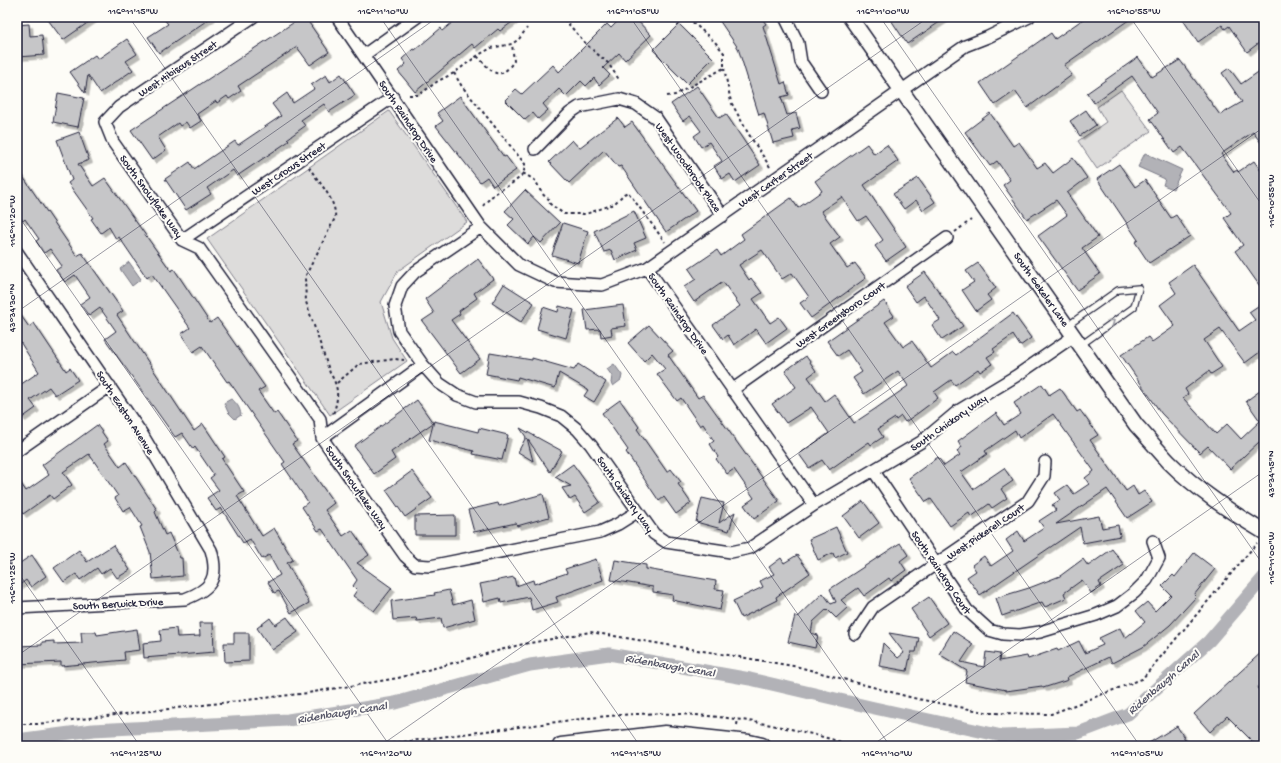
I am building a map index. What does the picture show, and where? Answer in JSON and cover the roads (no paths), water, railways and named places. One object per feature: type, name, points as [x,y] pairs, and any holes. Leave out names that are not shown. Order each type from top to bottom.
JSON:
[{"type":"main road","points":[[564,746],[665,734],[712,742],[762,746]]},
{"type":"street","name":"West Hibiscus Street","points":[[105,122],[119,107],[253,17]]},
{"type":"street","name":"South Raindrop Drive","points":[[337,17],[394,97],[481,227],[519,265],[555,282],[602,285],[647,268],[814,505]]},
{"type":"street","points":[[364,55],[417,17]]},
{"type":"street","points":[[785,17],[798,43],[801,62],[821,91]]},
{"type":"street","name":"South Gekeler Lane","points":[[850,17],[1136,425],[1170,462],[1200,488],[1262,536]]},
{"type":"street","name":"West Carter Street","points":[[647,268],[965,46],[1029,17]]},
{"type":"street","name":"West Crocus Street","points":[[182,240],[394,97]]},
{"type":"street","name":"West Woodbrook Place","points":[[535,149],[570,113],[579,107],[619,99],[636,104],[656,118],[723,216]]},
{"type":"street","name":"South Snowflake Way","points":[[105,122],[113,142],[182,240],[199,248],[316,413],[320,419],[322,438],[406,556],[415,565],[430,566],[600,532],[618,524],[637,512]]},
{"type":"street","name":"South Chickory Way","points":[[481,227],[415,272],[402,286],[395,306],[399,331],[423,365],[440,383],[457,394],[476,402],[519,402],[541,408],[561,416],[577,429],[591,445],[654,534],[666,542],[731,552],[750,548],[814,505],[921,442],[958,411],[1016,376],[1074,336]]},
{"type":"street","name":"West Greensboro Court","points":[[732,390],[948,238]]},
{"type":"street","name":"South Easton Avenue","points":[[19,259],[110,386],[142,434],[211,550],[215,562],[213,581]]},
{"type":"street","points":[[322,438],[423,365]]},
{"type":"street","points":[[17,451],[110,386]]},
{"type":"street","name":"West Pickerell Court","points":[[855,634],[873,607],[1028,501],[1044,476],[1045,462]]},
{"type":"street","name":"South Raindrop Court","points":[[873,470],[967,610],[977,621],[989,630],[1003,634],[1020,635],[1040,632],[1117,606],[1134,593],[1147,580],[1159,558],[1153,541]]},
{"type":"street","name":"South Berwick Drive","points":[[17,608],[185,599],[201,593],[213,581]]},
{"type":"lane","points":[[1139,288],[1134,307],[1074,336],[1118,290],[1139,288]]},
{"type":"waterway","name":"Ridenbaugh Canal","points":[[17,740],[93,730],[288,720],[395,703],[530,665],[609,654],[750,679],[1002,736],[1078,733],[1128,714],[1209,641],[1264,577]]}]
